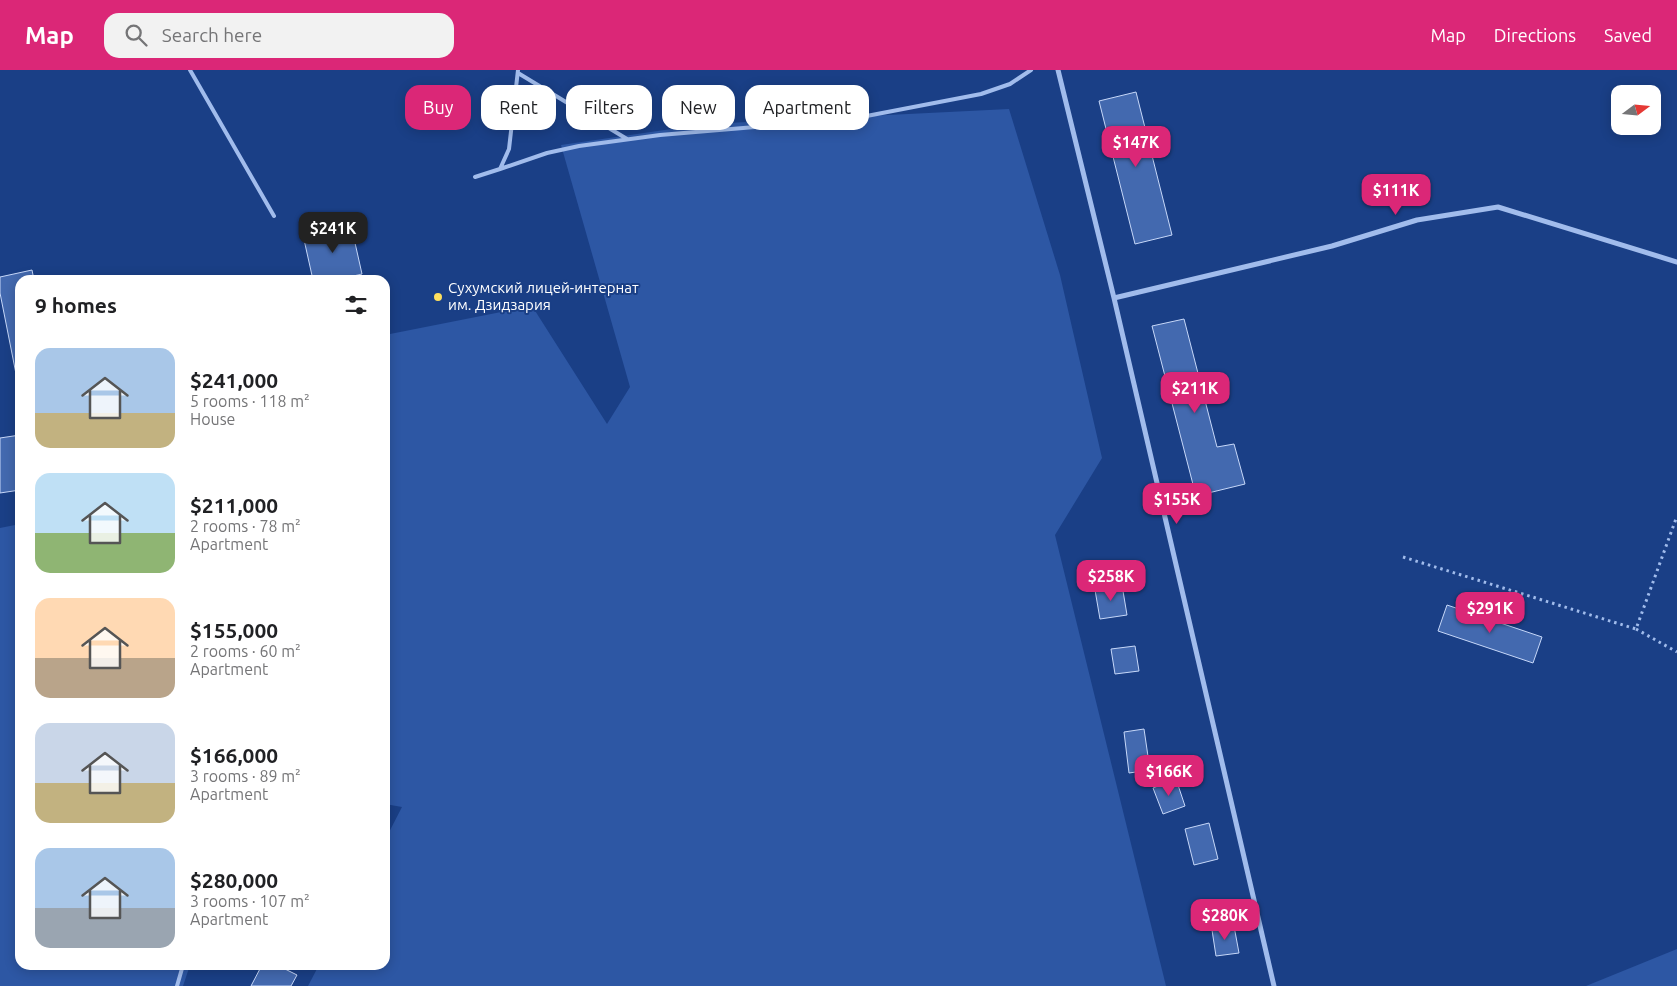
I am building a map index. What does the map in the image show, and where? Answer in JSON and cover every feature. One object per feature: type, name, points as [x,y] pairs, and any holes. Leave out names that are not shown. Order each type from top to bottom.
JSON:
[{"type":"street","points":[[1058,70],[1114,298],[1274,986]]},
{"type":"street","points":[[1114,298],[1332,246],[1417,220],[1498,207],[1677,262]]},
{"type":"lane","points":[[190,70],[274,216]]},
{"type":"lane","points":[[475,177],[547,153],[579,146],[660,135],[851,118],[980,94],[1010,84],[1031,70]]},
{"type":"lane","points":[[500,168],[509,149],[518,72],[627,139]]},
{"type":"lane","points":[[177,986],[182,970]]},
{"type":"path","points":[[1636,629],[1677,516]]},
{"type":"path","points":[[1403,558],[1636,629],[1677,652]]},
{"type":"shaded area","points":[[1009,109],[1060,275],[1102,458],[1055,535],[1166,986],[308,986],[316,970],[390,970],[390,830],[402,807],[390,805],[390,334],[532,306],[607,424],[630,387],[561,145],[665,130],[735,130],[735,123],[745,122],[745,130],[869,130],[869,116]]},
{"type":"shaded area","points":[[15,525],[15,970],[188,970],[183,986],[0,986],[0,528]]},
{"type":"shaded area","points":[[1677,949],[1677,986],[1586,986]]},
{"type":"building","points":[[1136,92],[1172,235],[1135,244],[1099,101]]},
{"type":"building","points":[[351,225],[362,274],[312,275],[303,235]]},
{"type":"building","points":[[32,270],[33,275],[15,275],[15,369],[0,293],[0,277]]},
{"type":"building","points":[[1184,319],[1217,447],[1234,444],[1245,484],[1196,496],[1152,326]]},
{"type":"building","points":[[15,436],[15,491],[0,493],[0,438]]},
{"type":"building","points":[[1122,585],[1127,615],[1100,619],[1095,590]]},
{"type":"building","points":[[1447,605],[1542,637],[1533,663],[1438,631]]},
{"type":"building","points":[[1135,646],[1139,671],[1115,674],[1111,649]]},
{"type":"building","points":[[1144,729],[1150,770],[1129,773],[1124,732]]},
{"type":"building","points":[[1176,779],[1185,806],[1163,814],[1153,788]]},
{"type":"building","points":[[1209,823],[1218,859],[1194,865],[1185,829]]},
{"type":"building","points":[[1234,926],[1239,953],[1216,956],[1212,930]]},
{"type":"building","points":[[259,970],[287,970],[297,975],[291,986],[251,986]]},
{"type":"place","name":"Сухумский лицей-интернат им. Дзидзария","points":[[438,297]]}]
